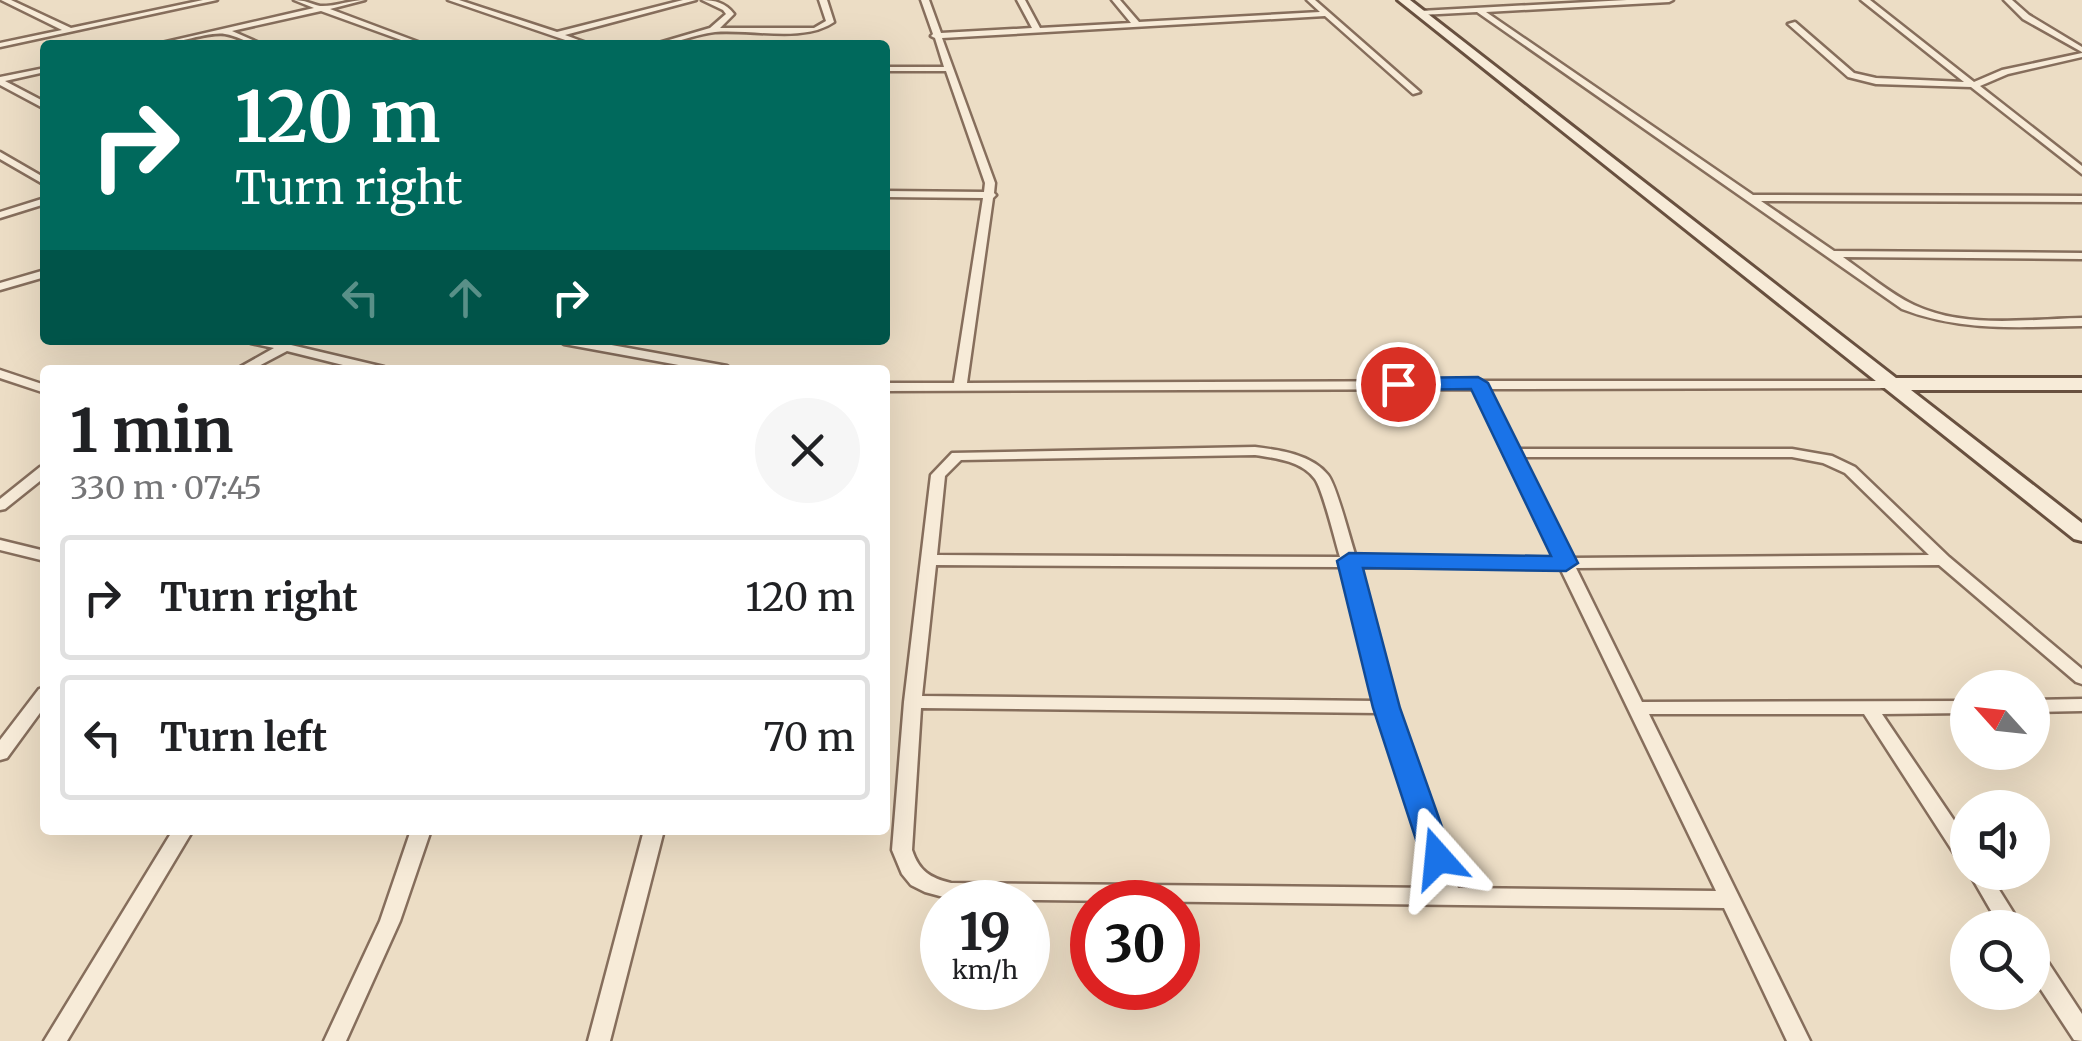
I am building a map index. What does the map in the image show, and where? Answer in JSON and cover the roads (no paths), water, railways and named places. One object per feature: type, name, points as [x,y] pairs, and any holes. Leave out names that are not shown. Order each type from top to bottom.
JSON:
[{"type":"street","points":[[4,0],[70,30]]},
{"type":"street","points":[[150,0],[172,8]]},
{"type":"street","points":[[0,45],[214,0]]},
{"type":"street","points":[[298,0],[408,40]]},
{"type":"street","points":[[179,40],[361,0]]},
{"type":"street","points":[[452,0],[574,40]]},
{"type":"street","points":[[558,34],[692,0]]},
{"type":"street","points":[[706,0],[726,8],[730,14],[713,30]]},
{"type":"street","points":[[675,40],[713,30],[809,32],[830,22],[823,0]]},
{"type":"street","points":[[925,0],[990,184],[960,386]]},
{"type":"street","points":[[1022,0],[1037,30]]},
{"type":"street","points":[[1116,0],[1137,25]]},
{"type":"street","points":[[1311,0],[1416,92]]},
{"type":"street","points":[[1403,0],[2082,534]]},
{"type":"street","points":[[1420,13],[1566,2],[1668,0]]},
{"type":"street","points":[[1864,0],[2082,171]]},
{"type":"street","points":[[2008,0],[2026,18],[2082,53]]},
{"type":"street","points":[[1479,10],[1838,254],[1906,306],[1938,318],[2082,322]]},
{"type":"street","points":[[936,36],[1327,14]]},
{"type":"street","points":[[1792,24],[1857,78],[1975,84],[2004,72],[2082,53]]},
{"type":"street","points":[[223,30],[248,40]]},
{"type":"street","points":[[890,70],[948,69]]},
{"type":"street","points":[[0,81],[40,71]]},
{"type":"street","points":[[0,81],[40,103]]},
{"type":"street","points":[[0,155],[40,179]]},
{"type":"street","points":[[2066,158],[2082,157]]},
{"type":"street","points":[[890,194],[991,196]]},
{"type":"street","points":[[1752,198],[2082,199]]},
{"type":"street","points":[[0,215],[40,203]]},
{"type":"street","points":[[1838,254],[2082,256]]},
{"type":"street","points":[[0,286],[40,274]]},
{"type":"street","points":[[270,345],[356,365]]},
{"type":"street","points":[[591,345],[701,365]]},
{"type":"street","points":[[250,365],[282,349]]},
{"type":"street","points":[[0,374],[40,387]]},
{"type":"street","points":[[1478,383],[1799,1041]]},
{"type":"street","points":[[890,387],[2082,384]]},
{"type":"street","points":[[1450,896],[1387,708],[1323,478],[1301,460],[1255,452],[958,456],[938,474],[913,702],[902,850],[908,872],[918,881],[933,888],[1450,896],[1730,900]]},
{"type":"street","points":[[1512,453],[1792,453],[1827,459],[1850,470],[1943,560],[2082,678]]},
{"type":"street","points":[[0,506],[40,477]]},
{"type":"street","points":[[0,545],[40,555]]},
{"type":"street","points":[[928,560],[1943,560]]},
{"type":"street","points":[[0,753],[40,699]]},
{"type":"street","points":[[913,702],[1387,708]]},
{"type":"street","points":[[2050,706],[2082,705]]},
{"type":"street","points":[[1636,708],[1950,707]]},
{"type":"street","points":[[1870,709],[1950,831]]},
{"type":"street","points":[[55,1041],[179,835]]},
{"type":"street","points":[[335,1041],[390,921],[420,835]]},
{"type":"street","points":[[599,1041],[653,835]]},
{"type":"street","points":[[2050,984],[2082,1033]]}]
